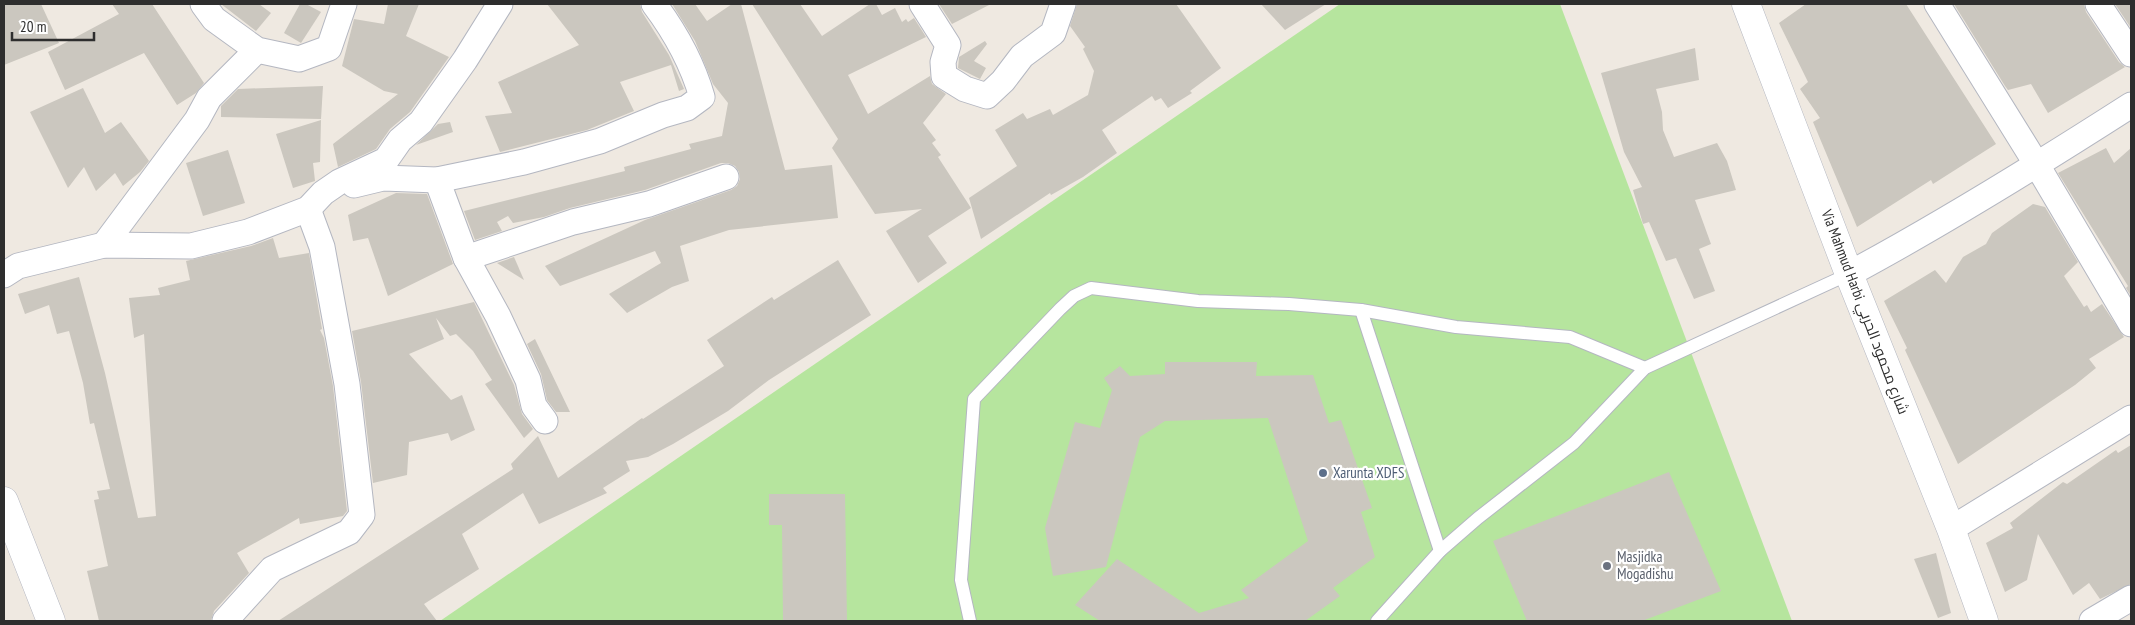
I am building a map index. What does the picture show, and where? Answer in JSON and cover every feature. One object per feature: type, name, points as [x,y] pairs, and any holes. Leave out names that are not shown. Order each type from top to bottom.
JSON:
[{"type":"street","points":[[203,4],[214,19],[257,50],[299,59],[329,48],[344,4]]},
{"type":"street","points":[[315,201],[339,182],[386,160],[400,140],[421,122],[466,60],[500,4]]},
{"type":"street","points":[[4,276],[18,266],[104,245],[191,246],[248,232],[315,201],[383,178],[437,180],[524,162],[600,141],[663,115],[687,108],[702,97],[676,34],[654,4]]},
{"type":"street","points":[[922,4],[948,45],[943,62],[944,76],[965,89],[987,96],[1003,81],[1022,56],[1053,33],[1062,4]]},
{"type":"street","name":"Via Mahmud Harbi شارع محمود الحربي","points":[[1746,4],[1849,274],[1951,529],[1984,621]]},
{"type":"street","points":[[1937,4],[2037,166],[2131,324]]},
{"type":"street","points":[[2098,4],[2131,54]]},
{"type":"street","points":[[104,245],[197,120],[209,98],[257,50]]},
{"type":"street","points":[[1849,274],[1900,247],[2037,166],[2131,105]]},
{"type":"street","points":[[466,258],[573,222],[649,204],[726,177]]},
{"type":"street","points":[[437,180],[466,258],[498,316],[528,380],[534,406],[544,421]]},
{"type":"street","points":[[225,621],[272,569],[349,532],[362,515],[347,384],[315,201]]},
{"type":"street","points":[[1951,529],[2131,418]]},
{"type":"street","points":[[4,501],[49,621]]},
{"type":"street","points":[[2092,621],[2131,598]]},
{"type":"lane","points":[[1377,621],[1440,551],[1478,518],[1574,443],[1645,368],[1849,274]]},
{"type":"lane","points":[[970,621],[961,580],[974,399],[1074,296],[1091,288],[1198,301],[1288,304],[1361,310],[1456,327],[1570,337],[1645,368]]},
{"type":"lane","points":[[1361,310],[1440,551]]},
{"type":"green space","points":[[1340,4],[1560,4],[1792,621],[440,621]]},
{"type":"building","points":[[4,4],[41,4],[59,43],[4,65]]},
{"type":"building","points":[[112,4],[152,4],[204,83],[196,93],[177,105],[144,53],[65,90],[48,52],[119,14]]},
{"type":"building","points":[[221,4],[259,4],[271,13],[256,31]]},
{"type":"building","points":[[300,4],[306,4],[321,12],[301,43],[284,33]]},
{"type":"building","points":[[388,4],[419,4],[406,36],[449,57],[410,112],[390,129],[376,149],[338,167],[333,144],[398,94],[384,91],[342,66],[354,19],[384,24]]},
{"type":"building","points":[[547,4],[640,4],[642,12],[669,55],[684,89],[679,91],[671,65],[620,82],[634,111],[587,130],[500,152],[485,116],[512,113],[498,82],[579,45]]},
{"type":"building","points":[[672,4],[695,4],[707,21],[732,4],[741,4],[785,170],[832,165],[838,218],[729,230],[680,246],[689,281],[672,287],[627,313],[609,294],[661,263],[655,251],[560,286],[545,266],[645,220],[731,190],[737,186],[740,179],[739,172],[735,166],[721,163],[645,190],[570,208],[544,217],[513,223],[508,216],[497,222],[502,231],[475,240],[464,211],[625,171],[624,167],[691,149],[689,144],[722,136],[728,103],[713,84],[695,41]]},
{"type":"building","points":[[752,4],[800,4],[822,36],[870,4],[876,4],[882,15],[895,8],[902,22],[906,19],[908,22],[914,18],[926,37],[848,75],[868,114],[930,76],[932,84],[946,94],[923,123],[936,140],[932,143],[941,155],[938,157],[971,208],[928,236],[947,263],[918,283],[886,231],[922,209],[875,214],[832,148],[838,139]]},
{"type":"building","points":[[939,4],[991,4],[952,24]]},
{"type":"building","points":[[1077,4],[1176,4],[1221,68],[1190,91],[1192,93],[1168,108],[1161,98],[1155,101],[1152,96],[1102,130],[1117,153],[1083,177],[1051,195],[1050,193],[981,239],[969,198],[1017,166],[995,130],[1023,113],[1027,119],[1050,109],[1053,115],[1088,95],[1094,71],[1083,49],[1085,47],[1070,26]]},
{"type":"building","points":[[1261,4],[1326,4],[1285,30]]},
{"type":"building","points":[[1806,4],[1906,4],[1996,144],[1933,184],[1931,180],[1857,227],[1813,122],[1820,118],[1800,89],[1808,82],[1779,23]]},
{"type":"building","points":[[1954,4],[2084,4],[2086,12],[2119,62],[2125,67],[2048,113],[2031,84],[2008,90]]},
{"type":"building","points":[[2115,4],[2131,4],[2131,28]]},
{"type":"building","points":[[985,41],[987,44],[974,61],[986,68],[980,79],[958,68],[959,57]]},
{"type":"building","points":[[1695,48],[1699,80],[1656,89],[1662,112],[1663,130],[1674,157],[1717,143],[1727,161],[1736,190],[1695,200],[1711,244],[1699,249],[1715,291],[1694,299],[1676,258],[1666,261],[1649,222],[1643,224],[1633,190],[1642,187],[1624,152],[1601,73]]},
{"type":"building","points":[[323,86],[321,119],[221,117],[221,106],[238,89]]},
{"type":"building","points":[[83,88],[105,133],[121,122],[149,161],[140,172],[123,186],[115,173],[96,191],[84,167],[68,188],[30,112]]},
{"type":"building","points":[[321,120],[320,162],[313,163],[315,181],[293,188],[276,134]]},
{"type":"building","points":[[450,122],[453,132],[416,145],[438,124]]},
{"type":"building","points":[[2106,148],[2114,163],[2131,148],[2131,296],[2126,288],[2128,286],[2058,173]]},
{"type":"building","points":[[228,150],[245,203],[203,216],[186,163]]},
{"type":"building","points":[[396,193],[427,194],[453,264],[388,296],[368,238],[353,241],[348,215]]},
{"type":"building","points":[[2033,204],[2045,207],[2078,262],[2064,276],[2084,307],[2087,305],[2091,312],[2102,304],[2124,337],[2089,359],[2096,368],[2075,385],[1958,464],[1905,350],[1907,348],[1884,301],[1935,270],[1946,283],[1963,257],[1986,244],[1992,233]]},
{"type":"building","points":[[273,238],[279,258],[309,253],[322,329],[320,330],[324,338],[333,386],[347,511],[343,516],[300,524],[299,518],[237,553],[249,573],[214,611],[211,621],[99,621],[87,571],[108,566],[94,500],[99,499],[97,491],[110,489],[94,423],[90,424],[83,383],[69,331],[57,334],[49,305],[25,314],[18,294],[79,277],[105,373],[138,518],[156,516],[144,334],[134,338],[129,298],[160,295],[158,288],[190,280],[186,261],[251,246]]},
{"type":"building","points":[[514,257],[524,280],[497,263]]},
{"type":"building","points":[[838,260],[871,315],[769,380],[728,411],[673,444],[648,457],[626,461],[630,471],[603,488],[607,493],[539,524],[523,493],[462,534],[479,569],[424,604],[437,621],[278,621],[513,469],[511,464],[538,436],[558,478],[642,418],[724,366],[707,340],[772,297],[774,300]]},
{"type":"building","points":[[474,302],[514,385],[522,414],[533,429],[524,438],[485,384],[492,380],[473,351],[456,334],[450,336],[436,318],[444,339],[409,354],[451,400],[462,395],[475,430],[451,441],[448,433],[409,442],[407,475],[373,483],[361,382],[352,331]]},
{"type":"building","points":[[535,339],[570,412],[556,412],[547,400],[541,374],[527,344]]},
{"type":"building","name":"Xarunta XDFS","points":[[1165,362],[1257,362],[1256,376],[1313,375],[1329,423],[1341,420],[1372,508],[1361,512],[1375,557],[1333,588],[1340,596],[1305,621],[1100,621],[1075,605],[1117,559],[1199,613],[1249,598],[1241,590],[1308,541],[1268,418],[1165,421],[1140,437],[1106,567],[1053,576],[1045,528],[1075,422],[1100,428],[1112,390],[1104,378],[1120,366],[1130,376],[1165,374]]},
{"type":"building","points":[[2131,445],[2131,584],[2100,599],[2089,583],[2073,595],[2038,534],[2027,580],[2005,592],[1986,543],[2013,528],[2010,523],[2063,482],[2067,484],[2116,450],[2118,453]]},
{"type":"building","name":"Masjidka Mogadishu","points":[[1669,472],[1721,591],[1642,621],[1527,621],[1493,541]]},
{"type":"building","points":[[769,494],[845,494],[847,621],[783,621],[782,525],[769,525]]},
{"type":"building","points":[[1936,553],[1951,613],[1938,618],[1914,559]]},
{"type":"place","name":"Xarunta XDFS","points":[[1323,473]]},
{"type":"place","name":"Masjidka Mogadishu","points":[[1607,566]]}]
